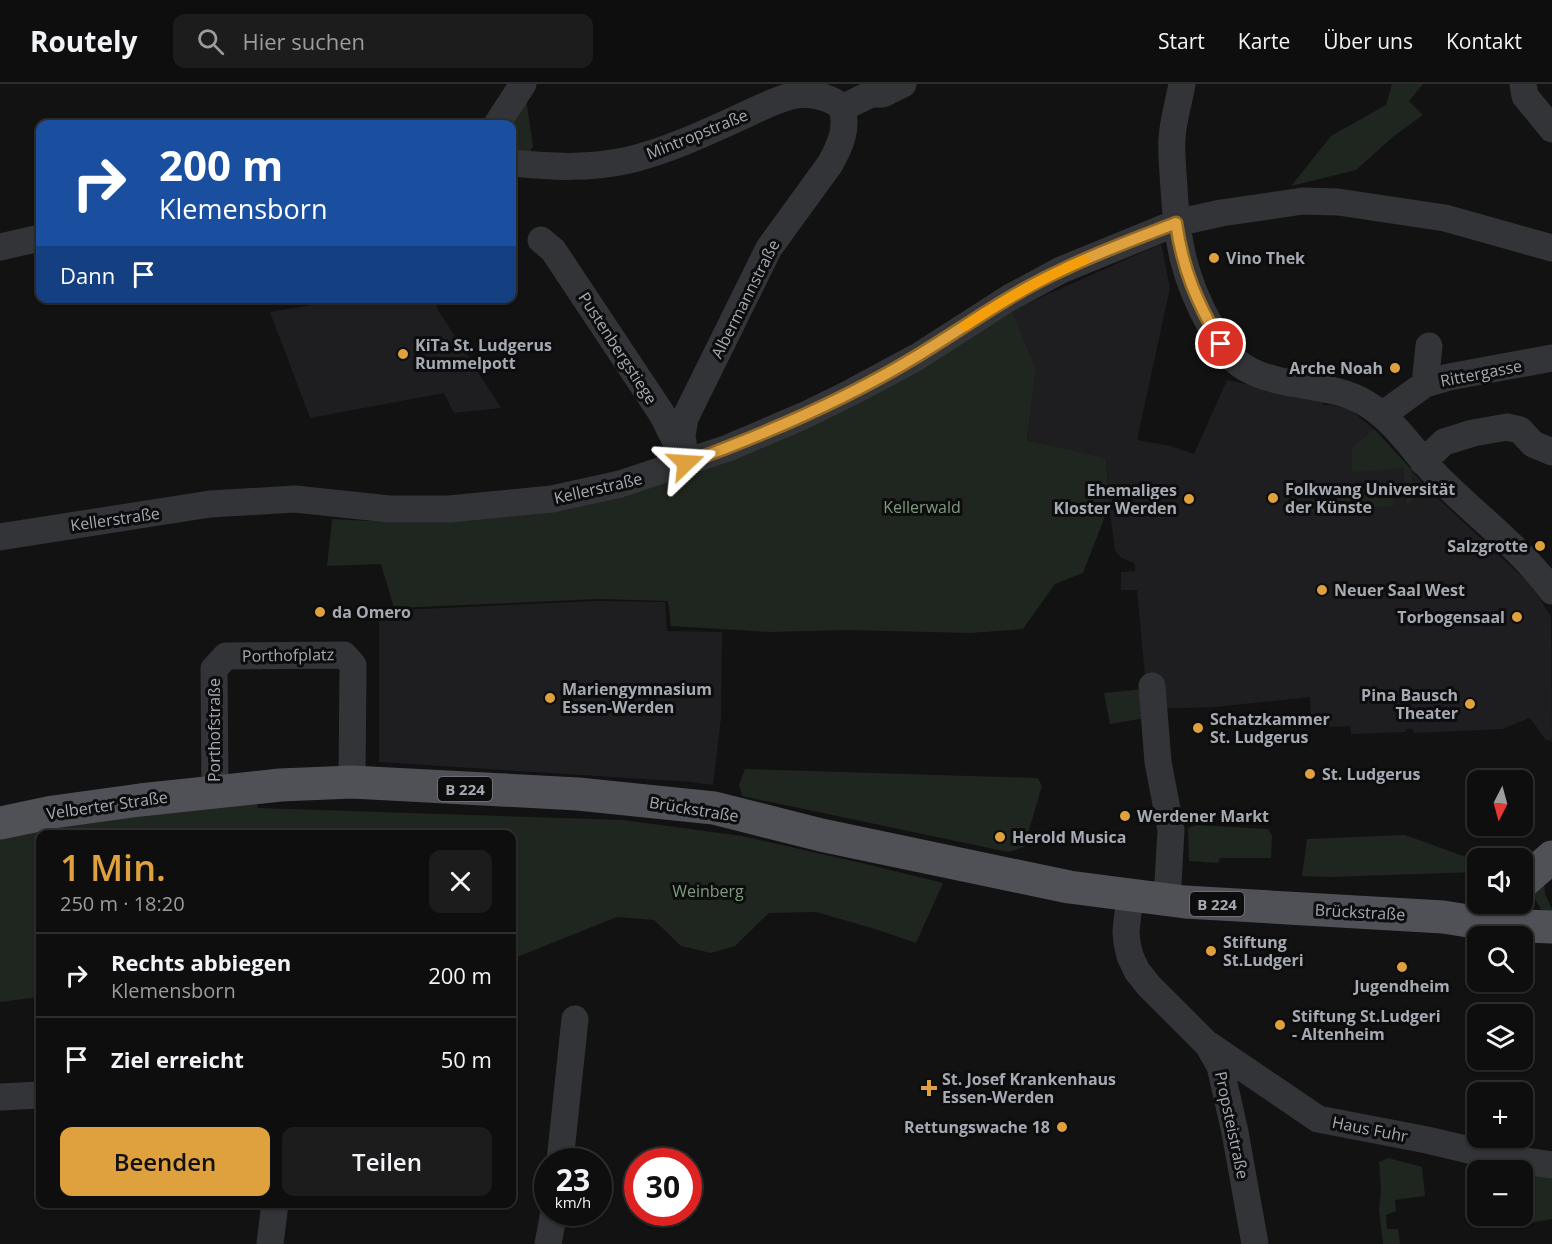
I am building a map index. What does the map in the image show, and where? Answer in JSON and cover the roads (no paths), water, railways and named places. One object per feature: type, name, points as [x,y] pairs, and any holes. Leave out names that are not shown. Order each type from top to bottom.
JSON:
[{"type":"main road","name":"Brückstraße","points":[[215,791],[352,782],[578,794],[714,808],[821,835],[1035,880],[1130,896],[1443,917],[1494,925],[1552,927]]},
{"type":"main road","name":"Velberter Straße","points":[[0,823],[53,812],[215,791]]},
{"type":"main road","points":[[1533,873],[1552,857]]},
{"type":"main road","name":"B 224","points":[[1443,917],[1467,910]]},
{"type":"street","points":[[500,120],[523,84]]},
{"type":"street","points":[[842,108],[874,89],[883,94],[903,84]]},
{"type":"street","points":[[1182,84],[1172,136],[1176,223],[1180,253],[1193,293],[1221,344],[1233,360],[1249,370],[1352,397],[1383,415],[1423,462],[1547,574]]},
{"type":"street","points":[[1523,84],[1525,96],[1552,129]]},
{"type":"street","name":"Mintropstraße","points":[[516,163],[571,168],[628,160],[674,146],[792,96],[826,98],[836,102],[842,108]]},
{"type":"street","name":"Albermannstraße","points":[[686,463],[682,436],[686,418],[769,248],[838,150],[845,117],[842,108]]},
{"type":"street","name":"Kellerstraße","points":[[0,537],[210,504],[295,499],[418,510],[501,505],[590,492],[686,463],[766,433],[842,397],[917,357],[1010,298],[1061,270],[1176,223],[1262,206],[1303,201],[1338,202],[1445,218],[1552,248]]},
{"type":"street","points":[[0,247],[36,239]]},
{"type":"street","name":"Pustenbergstiege","points":[[541,240],[553,250],[662,414],[686,463]]},
{"type":"street","points":[[1425,384],[1429,346]]},
{"type":"street","name":"Rittergasse","points":[[1383,415],[1425,384],[1449,377],[1552,358]]},
{"type":"street","points":[[1423,462],[1444,442],[1507,427],[1520,430],[1533,444],[1552,452]]},
{"type":"street","name":"Porthofplatz","points":[[214,669],[226,656],[344,655],[353,665],[352,782]]},
{"type":"street","name":"Porthofstraße","points":[[214,669],[215,791]]},
{"type":"street","points":[[1152,686],[1158,762],[1171,830],[1167,900]]},
{"type":"street","name":"Propsteistraße","points":[[1130,896],[1126,931],[1130,956],[1137,971],[1149,986],[1209,1045],[1220,1066],[1235,1132],[1255,1244]]},
{"type":"street","points":[[561,1148],[575,1019]]},
{"type":"street","name":"Haus Fuhr","points":[[1209,1045],[1317,1119],[1427,1140],[1467,1144]]},
{"type":"street","points":[[0,1097],[36,1095]]},
{"type":"street","name":"Haus Fuhr","points":[[1504,1148],[1552,1165]]},
{"type":"street","points":[[270,1244],[274,1208]]},
{"type":"street","points":[[548,1244],[551,1226]]},
{"type":"place","name":"Vino Thek","points":[[1214,258]]},
{"type":"place","name":"KiTa St. Ludgerus Rummelpott","points":[[403,354]]},
{"type":"place","name":"Arche Noah","points":[[1395,368]]},
{"type":"place","name":"Folkwang Universität der Künste","points":[[1273,498]]},
{"type":"place","name":"Ehemaliges Kloster Werden","points":[[1189,499]]},
{"type":"place","name":"Salzgrotte","points":[[1540,546]]},
{"type":"place","name":"Neuer Saal West","points":[[1322,590]]},
{"type":"place","name":"da Omero","points":[[320,612]]},
{"type":"place","name":"Torbogensaal","points":[[1517,617]]},
{"type":"place","name":"Mariengymnasium Essen-Werden","points":[[550,698]]},
{"type":"place","name":"Pina Bausch Theater","points":[[1470,704]]},
{"type":"place","name":"Schatzkammer St. Ludgerus","points":[[1198,728]]},
{"type":"place","name":"St. Ludgerus","points":[[1310,774]]},
{"type":"place","name":"Werdener Markt","points":[[1125,816]]},
{"type":"place","name":"Herold Musica","points":[[1000,837]]},
{"type":"place","name":"Stiftung St.Ludgeri","points":[[1211,951]]},
{"type":"place","name":"Jugendheim","points":[[1402,967]]},
{"type":"place","name":"Stiftung St.Ludgeri - Altenheim","points":[[1280,1025]]},
{"type":"place","name":"St. Josef Krankenhaus Essen-Werden","points":[[929,1088]]},
{"type":"place","name":"Rettungswache 18","points":[[1062,1127]]},
{"type":"park label","name":"Kellerwald","points":[[922,507]]},
{"type":"park label","name":"Weinberg","points":[[708,891]]}]
